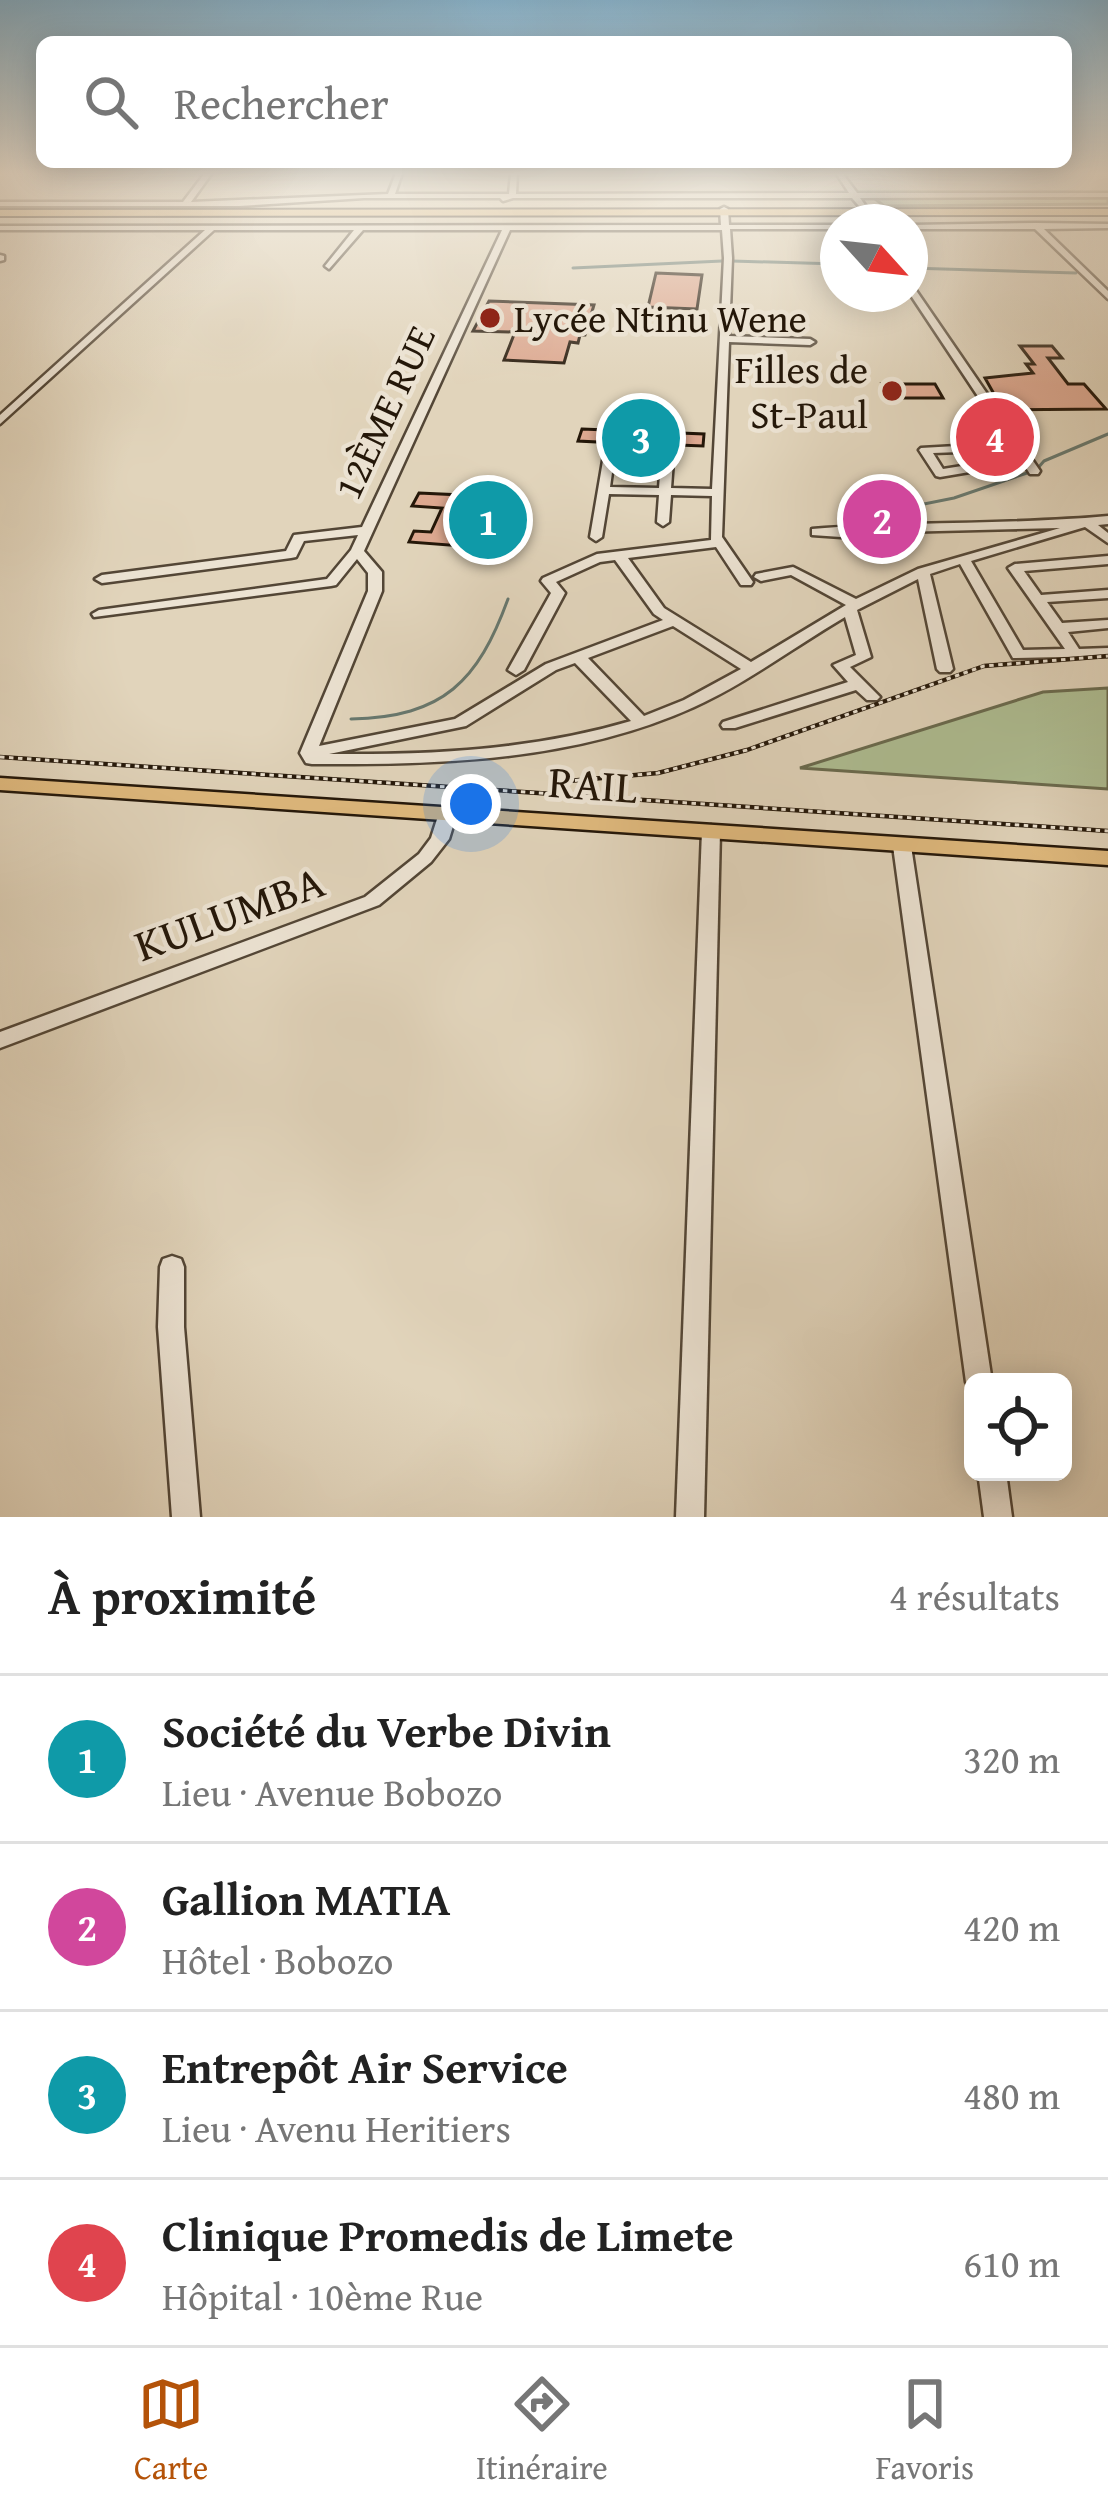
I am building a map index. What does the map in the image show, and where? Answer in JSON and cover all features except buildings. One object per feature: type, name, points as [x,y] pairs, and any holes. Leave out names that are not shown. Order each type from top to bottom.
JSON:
[{"type":"main road","name":"RAIL","points":[[8,787],[1108,858]]},
{"type":"street","points":[[0,421],[195,244]]},
{"type":"street","points":[[329,266],[347,244]]},
{"type":"street","name":"12ÈME RUE","points":[[308,754],[375,591],[375,572],[357,551],[364,530],[499,244]]},
{"type":"street","points":[[728,244],[718,543],[753,579],[793,571],[852,606],[864,657],[840,665],[872,697]]},
{"type":"street","points":[[1055,244],[1108,296]]},
{"type":"street","points":[[926,312],[1034,471]]},
{"type":"street","points":[[723,339],[810,342]]},
{"type":"street","points":[[1016,446],[926,450],[940,473],[1025,458]]},
{"type":"street","points":[[663,522],[668,447]]},
{"type":"street","points":[[596,537],[609,451]]},
{"type":"street","points":[[604,490],[718,494]]},
{"type":"street","points":[[817,532],[846,536],[904,528],[955,531],[1108,520]]},
{"type":"street","points":[[1088,522],[1108,539]]},
{"type":"street","points":[[308,754],[362,760],[532,746],[589,738],[642,723],[692,702],[852,606],[923,572],[1088,522]]},
{"type":"street","points":[[102,579],[291,554],[299,538],[364,530]]},
{"type":"street","points":[[516,670],[558,593],[548,581],[579,563],[618,554],[718,543]]},
{"type":"street","points":[[99,614],[331,582],[357,551]]},
{"type":"street","points":[[618,554],[650,603],[751,668]]},
{"type":"street","points":[[1076,653],[1015,568],[1108,560]]},
{"type":"street","points":[[965,561],[1014,651],[1026,656],[1108,652]]},
{"type":"street","points":[[923,572],[945,669]]},
{"type":"street","points":[[1037,599],[1108,595]]},
{"type":"street","points":[[308,754],[460,723],[551,667],[672,621]]},
{"type":"street","points":[[1058,628],[1108,624]]},
{"type":"street","points":[[580,658],[642,723]]},
{"type":"street","points":[[729,724],[858,684]]},
{"type":"street","name":"KULUMBA","points":[[0,1040],[372,901],[424,858],[440,839],[448,814]]},
{"type":"street","points":[[690,1517],[711,831]]},
{"type":"street","points":[[902,846],[978,1373]]},
{"type":"street","points":[[172,1268],[171,1327],[186,1517]]},
{"type":"street","points":[[993,1481],[998,1517]]},
{"type":"green space","points":[[1108,688],[1108,789],[800,768],[1043,692]]},
{"type":"waterway","points":[[573,268],[722,261]]},
{"type":"waterway","points":[[732,261],[820,263]]},
{"type":"waterway","points":[[928,269],[1076,273]]},
{"type":"waterway","points":[[1037,469],[1044,461],[1108,434]]},
{"type":"waterway","points":[[869,515],[954,498],[1027,473]]},
{"type":"waterway","points":[[351,719],[411,711],[453,689],[484,652],[508,599]]},
{"type":"railway","points":[[557,782],[658,773],[747,750],[984,666],[1108,656]]},
{"type":"railway","points":[[0,757],[1108,831]]},
{"type":"place","name":"Lycée Ntinu Wene","points":[[490,318]]},
{"type":"place","name":"Filles de St-Paul","points":[[892,391]]},
{"type":"place","name":"Clinique Promedis de Limete","points":[[995,437]]},
{"type":"place","name":"Entrepôt Air Service","points":[[641,438]]},
{"type":"place","name":"Gallion MATIA","points":[[882,519]]},
{"type":"place","name":"Société du Verbe Divin","points":[[488,520]]}]
